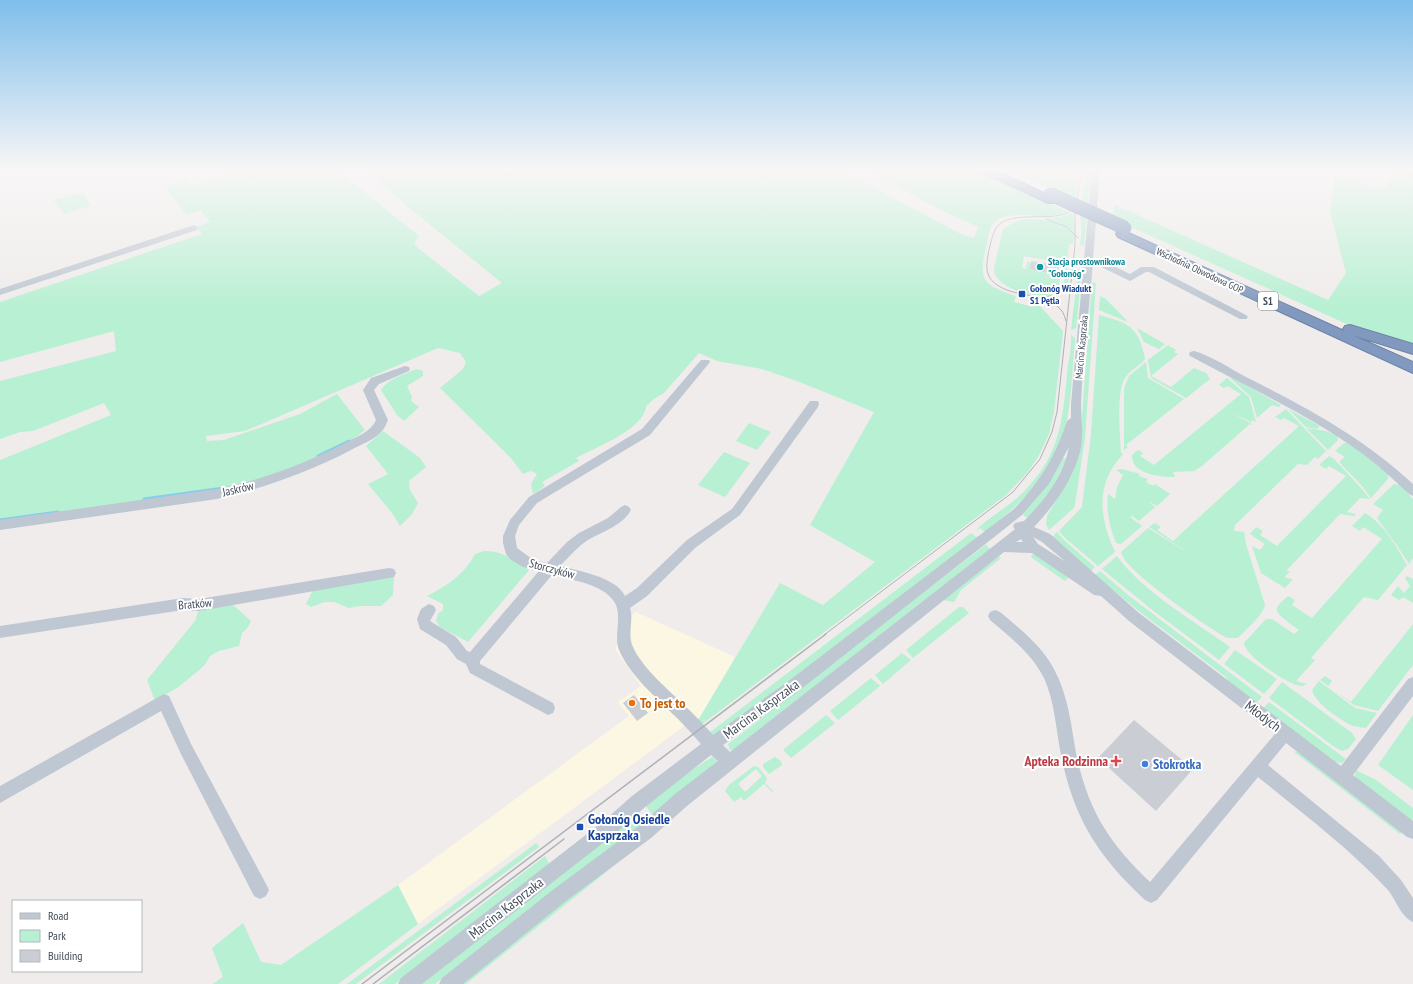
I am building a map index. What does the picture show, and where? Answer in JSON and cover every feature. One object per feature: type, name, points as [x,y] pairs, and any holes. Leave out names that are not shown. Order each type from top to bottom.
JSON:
[{"type":"highway","name":"Wschodnia Obwodowa GOP","points":[[1094,217],[1413,368]]},
{"type":"highway","name":"Wschodnia Obwodowa GOP","points":[[1124,231],[1413,359]]},
{"type":"highway","points":[[1333,323],[1413,349]]},
{"type":"street","name":"Marcina Kasprzaka","points":[[448,984],[564,892],[650,829],[681,800],[1023,530],[1042,510],[1057,490],[1073,457],[1077,434],[1076,404],[1092,217]]},
{"type":"street","points":[[0,292],[194,228]]},
{"type":"street","points":[[1088,259],[1099,262],[1130,278],[1144,270],[1151,269],[1243,317]]},
{"type":"street","points":[[1194,354],[1347,436],[1382,462],[1413,491]]},
{"type":"street","name":"Storczyków","points":[[623,605],[619,597],[601,583],[528,563],[519,558],[511,550],[509,536],[514,523],[529,504],[537,497],[646,432],[706,362]]},
{"type":"street","name":"Jaskrów","points":[[0,525],[217,494],[245,488],[274,479],[324,459],[375,431],[382,420],[368,390],[375,381],[405,369]]},
{"type":"street","points":[[729,762],[681,712],[653,686],[630,655],[624,640],[625,613],[623,605],[642,592],[691,544],[736,512],[814,404]]},
{"type":"street","name":"Marcina Kasprzaka","points":[[407,984],[614,824],[630,808],[786,691],[1010,519],[1032,498],[1052,472],[1068,436],[1076,404]]},
{"type":"street","points":[[472,660],[549,569],[571,546],[612,521],[625,510]]},
{"type":"street","points":[[1042,510],[1042,524],[1046,538]]},
{"type":"street","name":"Młodych","points":[[1010,519],[1023,530],[1034,548],[1114,600]]},
{"type":"street","name":"Młodych","points":[[1023,530],[1032,531],[1046,538],[1094,579],[1114,600],[1134,617],[1413,831]]},
{"type":"street","points":[[1002,547],[1034,548]]},
{"type":"street","name":"Bratków","points":[[0,632],[183,604],[199,605],[389,573]]},
{"type":"street","points":[[429,610],[424,615],[423,621],[425,625],[451,641],[462,655],[472,660],[473,664],[479,670],[548,708]]},
{"type":"street","points":[[995,616],[1028,645],[1045,668],[1051,679],[1059,701],[1073,773],[1090,821],[1103,841],[1123,866],[1150,894],[1285,733]]},
{"type":"street","points":[[1342,777],[1413,684]]},
{"type":"street","points":[[0,795],[164,701],[203,782],[260,890]]},
{"type":"street","points":[[1257,766],[1373,862],[1395,886],[1413,913]]},
{"type":"shaded area","points":[[636,612],[735,657],[700,717],[683,727],[418,924],[398,885],[629,716],[618,702],[641,686],[615,649],[632,615]]},
{"type":"green space","points":[[206,217],[395,217],[419,236],[414,243],[418,248],[479,296],[502,283],[420,217],[929,217],[961,234],[974,238],[978,227],[956,217],[1005,217],[994,222],[990,230],[984,254],[983,272],[985,278],[988,283],[995,288],[1016,296],[1014,302],[1033,307],[1035,302],[1037,303],[1063,331],[1054,412],[1049,434],[1038,457],[1027,473],[1006,495],[701,725],[698,720],[780,583],[823,605],[875,562],[810,525],[874,412],[797,381],[762,369],[717,361],[699,353],[664,393],[655,398],[646,406],[643,414],[637,422],[628,430],[576,458],[579,461],[542,482],[545,486],[533,494],[531,484],[537,474],[531,471],[523,474],[511,458],[440,388],[463,369],[466,362],[460,353],[438,348],[245,431],[206,436],[207,441],[224,440],[300,414],[337,394],[365,430],[355,438],[294,468],[270,477],[206,493],[0,520],[0,460],[111,415],[104,403],[33,431],[20,432],[0,439],[0,381],[116,351],[114,331],[0,362],[0,302],[202,234],[196,227],[210,222]]},
{"type":"green space","points":[[1073,217],[1074,232],[1060,223],[1045,218]]},
{"type":"green space","points":[[1080,217],[1087,217],[1084,246],[1080,245],[1082,229]]},
{"type":"green space","points":[[1142,217],[1328,300],[1346,273],[1331,217],[1413,217],[1413,346],[1358,329],[1111,218]]},
{"type":"green space","points":[[1027,219],[1046,220],[1059,224],[1074,235],[1073,244],[1069,244],[1066,274],[1066,277],[1069,278],[1068,287],[1063,291],[1065,270],[1057,262],[1024,256],[1022,268],[1026,269],[1027,262],[1031,262],[1030,269],[1048,272],[1050,265],[1058,267],[1061,270],[1058,293],[1050,295],[1033,295],[1015,290],[1000,281],[995,275],[994,268],[1003,229],[1017,221]]},
{"type":"green space","points":[[1077,279],[1081,280],[1076,328],[1071,330]]},
{"type":"green space","points":[[1092,282],[1096,283],[1085,438],[1075,504],[1074,508],[1049,530],[1046,524],[1047,516],[1068,480],[1081,429]]},
{"type":"green space","points":[[1100,296],[1106,299],[1128,322],[1099,310]]},
{"type":"green space","points":[[1099,315],[1118,321],[1131,328],[1140,340],[1145,359],[1127,375],[1122,384],[1119,414],[1121,453],[1123,454],[1114,465],[1108,477],[1102,501],[1106,526],[1115,552],[1098,566],[1065,538],[1059,531],[1082,507],[1091,434]]},
{"type":"green space","points":[[1137,328],[1165,344],[1159,349],[1144,342]]},
{"type":"green space","points":[[1071,335],[1075,338],[1075,341],[1069,407],[1065,429],[1053,460],[1034,487],[1010,511],[985,532],[980,528],[976,531],[982,524],[1016,499],[1030,485],[1041,471],[1049,457],[1060,428]]},
{"type":"green space","points":[[1168,345],[1176,350],[1174,352],[1178,354],[1151,376],[1171,387],[1194,368],[1206,373],[1210,379],[1186,398],[1151,378],[1148,360]]},
{"type":"green space","points":[[1146,362],[1148,378],[1184,399],[1126,445],[1128,447],[1124,450],[1124,388],[1129,376]]},
{"type":"green space","points":[[417,369],[423,371],[423,376],[407,386],[412,397],[411,401],[419,407],[404,421],[397,415],[381,390],[393,379]]},
{"type":"green space","points":[[1227,378],[1249,397],[1256,422],[1253,420],[1251,422],[1230,412],[1254,425],[1250,424],[1202,466],[1194,471],[1173,472],[1175,477],[1169,477],[1148,474],[1136,467],[1133,462],[1132,455],[1138,450],[1143,453],[1140,456],[1154,465],[1241,394],[1227,386],[1224,388],[1219,385]]},
{"type":"green space","points":[[1230,378],[1233,378],[1281,405],[1279,407],[1272,405],[1257,418],[1251,397]]},
{"type":"green space","points":[[1286,409],[1326,451],[1318,459],[1315,457],[1307,465],[1298,464],[1235,525],[1234,531],[1244,532],[1246,544],[1265,605],[1261,614],[1238,638],[1227,638],[1168,598],[1136,572],[1125,560],[1121,552],[1148,528],[1195,557],[1149,527],[1155,523],[1161,527],[1157,530],[1173,541],[1299,426],[1284,418],[1281,420],[1275,417]]},
{"type":"green space","points":[[1288,409],[1320,426],[1317,429],[1306,427]]},
{"type":"green space","points":[[749,423],[771,432],[757,450],[736,441]]},
{"type":"green space","points":[[1306,428],[1330,432],[1337,436],[1338,440],[1328,450]]},
{"type":"green space","points":[[383,431],[420,458],[426,467],[409,481],[410,490],[418,503],[412,514],[400,526],[392,513],[368,484],[388,474],[366,446]]},
{"type":"green space","points":[[1344,443],[1349,443],[1388,474],[1388,479],[1371,498],[1362,486],[1339,462],[1345,457],[1335,451]]},
{"type":"green space","points":[[724,452],[750,463],[725,497],[698,485]]},
{"type":"green space","points":[[1329,456],[1334,459],[1370,499],[1360,498],[1347,512],[1356,514],[1354,516],[1340,514],[1286,571],[1290,571],[1285,577],[1293,579],[1285,588],[1261,573],[1252,546],[1260,550],[1265,544],[1250,534],[1256,527],[1263,531],[1260,535],[1277,546],[1346,476],[1329,466],[1326,469],[1319,465]]},
{"type":"green space","points":[[1063,458],[1066,459],[1052,489],[1029,517],[1025,517],[1023,515],[1024,513],[1049,484]]},
{"type":"green space","points":[[1122,469],[1140,474],[1139,476],[1148,479],[1146,482],[1153,486],[1155,484],[1170,494],[1157,506],[1148,501],[1155,507],[1139,521],[1132,516],[1130,517],[1142,526],[1121,544],[1116,543],[1112,531],[1108,513],[1108,494],[1115,499],[1117,487],[1123,475],[1116,470]]},
{"type":"green space","points":[[1394,484],[1400,485],[1413,499],[1413,558],[1409,564],[1377,518],[1383,510],[1373,504]]},
{"type":"green space","points":[[1365,513],[1384,529],[1407,565],[1378,600],[1364,597],[1311,658],[1315,660],[1296,681],[1307,684],[1303,686],[1296,685],[1274,673],[1257,661],[1246,648],[1244,643],[1266,619],[1272,619],[1294,634],[1299,630],[1281,617],[1277,611],[1279,605],[1288,596],[1295,600],[1292,605],[1312,618],[1382,539],[1363,527],[1360,531],[1352,526]]},
{"type":"green space","points":[[1057,532],[1095,567],[1091,571],[1052,537]]},
{"type":"green space","points":[[971,533],[976,537],[981,535],[716,737],[709,733]]},
{"type":"green space","points":[[989,542],[986,545],[990,549],[733,750],[730,750],[728,744]]},
{"type":"green space","points":[[484,551],[503,554],[529,570],[468,642],[440,627],[436,621],[438,614],[443,610],[443,604],[427,596],[455,579],[466,568],[475,554]]},
{"type":"green space","points":[[1034,553],[1069,577],[1065,581],[1032,558],[1031,556]]},
{"type":"green space","points":[[999,556],[1001,558],[961,590],[954,602],[943,600]]},
{"type":"green space","points":[[1117,556],[1141,582],[1155,594],[1230,647],[1219,660],[1151,609],[1102,569]]},
{"type":"green space","points":[[1100,571],[1128,595],[1262,697],[1255,704],[1230,685],[1226,677],[1140,612],[1095,575]]},
{"type":"green space","points":[[394,576],[393,595],[381,606],[360,606],[349,608],[334,602],[325,602],[311,607],[306,604],[313,590]]},
{"type":"green space","points":[[1407,576],[1413,579],[1413,603],[1403,597],[1399,600],[1391,595],[1398,586],[1404,593],[1410,586],[1405,578]]},
{"type":"green space","points":[[232,604],[251,621],[242,633],[239,646],[219,651],[210,656],[204,666],[177,688],[155,701],[147,680],[195,621],[199,609]]},
{"type":"green space","points":[[959,607],[963,607],[969,613],[913,658],[906,650]]},
{"type":"green space","points":[[1413,624],[1413,665],[1378,711],[1354,705],[1331,688],[1351,702]]},
{"type":"green space","points":[[1235,650],[1277,679],[1264,694],[1224,664]]},
{"type":"green space","points":[[902,653],[911,660],[883,684],[875,675]]},
{"type":"green space","points":[[1325,676],[1332,681],[1328,686],[1320,680]]},
{"type":"green space","points":[[871,678],[880,686],[838,720],[830,711]]},
{"type":"green space","points":[[1319,681],[1355,708],[1377,713],[1366,728],[1348,724],[1335,716],[1318,700],[1312,690]]},
{"type":"green space","points":[[1282,682],[1352,733],[1356,739],[1348,749],[1342,751],[1333,746],[1269,698]]},
{"type":"green space","points":[[1269,702],[1346,759],[1342,763],[1335,762],[1262,710]]},
{"type":"green space","points":[[826,715],[835,723],[791,758],[784,751],[784,749]]},
{"type":"green space","points":[[1413,715],[1413,790],[1378,765]]},
{"type":"green space","points":[[1293,751],[1300,753],[1403,830],[1400,834]]},
{"type":"green space","points":[[712,757],[718,762],[656,820],[643,802]]},
{"type":"green space","points":[[775,757],[781,761],[782,765],[769,774],[763,767],[763,764]]},
{"type":"green space","points":[[754,766],[758,767],[767,778],[765,783],[773,791],[772,792],[764,784],[744,801],[741,797],[734,802],[725,791],[729,785]],"holes":[[[756,769],[762,776],[745,792],[738,784]]]},
{"type":"green space","points":[[1356,770],[1376,780],[1413,808],[1413,820],[1408,821],[1357,779],[1355,775]]},
{"type":"green space","points":[[636,807],[649,825],[577,873],[435,984],[421,984]]},
{"type":"green space","points":[[654,830],[655,833],[466,984],[460,984]]},
{"type":"green space","points":[[536,843],[539,847],[356,984],[347,984]]},
{"type":"green space","points":[[545,856],[550,865],[395,984],[379,984]]},
{"type":"green space","points":[[398,885],[418,924],[338,984],[213,984],[223,977],[212,948],[243,923],[261,962],[281,965]]},
{"type":"building","name":"Stacja prostownikowa \"Gołonóg\"","points":[[1031,261],[1050,264],[1049,273],[1030,269]]},
{"type":"building","points":[[634,695],[648,713],[637,721],[623,703]]},
{"type":"building","name":"Stokrotka","points":[[1134,720],[1193,769],[1156,811],[1098,758]]},
{"type":"waterway","points":[[318,456],[349,441]]},
{"type":"waterway","points":[[144,499],[224,488]]},
{"type":"waterway","points":[[0,520],[58,512]]},
{"type":"tram line","points":[[1030,217],[1008,220],[1000,224],[995,230],[987,263],[988,274],[996,284],[1006,290],[1048,300],[1055,304],[1064,314],[1066,321]]},
{"type":"tram line","points":[[1075,217],[1075,235]]},
{"type":"tram line","points":[[1046,219],[1067,227],[1075,235]]},
{"type":"tram line","points":[[1070,287],[1075,235]]},
{"type":"tram line","points":[[1075,235],[1078,238]]},
{"type":"tram line","points":[[824,635],[1013,492],[1040,459],[1052,432],[1057,412],[1070,287]]},
{"type":"tram line","points":[[1041,297],[1058,295],[1070,287]]},
{"type":"tram line","points":[[362,984],[826,634]]},
{"type":"tram line","points":[[373,984],[564,839]]},
{"type":"place","name":"Stacja prostownikowa \"Gołonóg\"","points":[[1040,267]]},
{"type":"place","name":"Gołonóg Wiadukt S1 Pętla","points":[[1022,294]]},
{"type":"place","name":"To jest to","points":[[632,703]]},
{"type":"place","name":"Apteka Rodzinna","points":[[1116,761]]},
{"type":"place","name":"Stokrotka","points":[[1145,764]]},
{"type":"place","name":"Gołonóg Osiedle Kasprzaka","points":[[580,827]]}]
